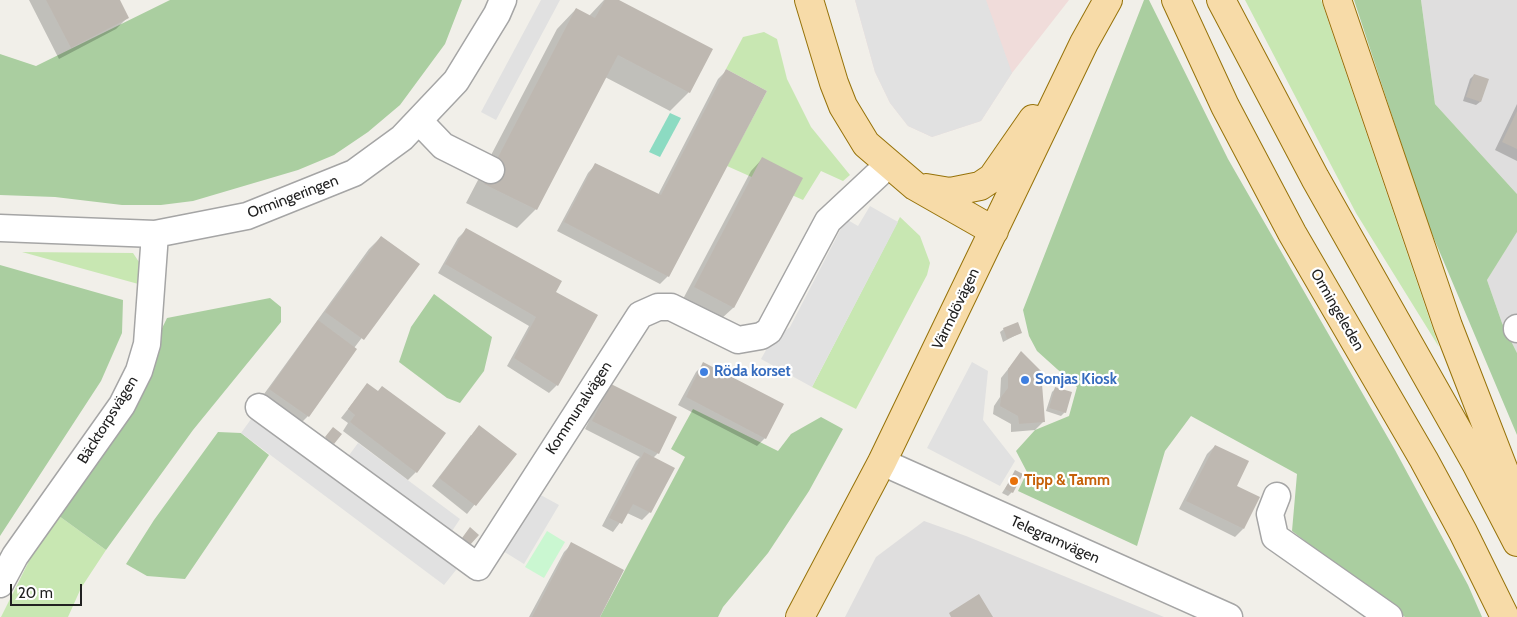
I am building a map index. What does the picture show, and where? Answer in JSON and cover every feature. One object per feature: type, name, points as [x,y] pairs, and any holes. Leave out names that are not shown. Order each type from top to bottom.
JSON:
[{"type":"main road","points":[[809,0],[834,83],[843,106],[866,144],[888,165],[915,186],[994,231]]},
{"type":"main road","name":"Värmdövägen","points":[[800,617],[882,462],[1084,43],[1108,0]]},
{"type":"main road","name":"Ormingeleden","points":[[1176,0],[1193,40],[1292,232],[1424,460],[1463,532],[1505,617]]},
{"type":"main road","points":[[1337,0],[1448,326],[1517,504]]},
{"type":"main road","points":[[1225,8],[1315,178],[1476,463],[1517,542]]},
{"type":"main road","points":[[915,186],[950,192],[970,190],[992,178],[1084,43]]},
{"type":"street","name":"Ormingeringen","points":[[0,228],[155,234],[247,216],[354,173],[376,159],[420,122],[456,81],[497,14],[502,0]]},
{"type":"street","points":[[420,122],[443,146],[491,170]]},
{"type":"street","name":"Kommunalvägen","points":[[259,407],[478,566],[640,315],[658,307],[671,306],[738,340],[761,336],[769,330],[828,221],[888,165]]},
{"type":"street","name":"Bäcktorpsvägen","points":[[0,584],[15,556],[122,405],[139,371],[147,344],[155,234]]},
{"type":"street","name":"Telegramvägen","points":[[882,462],[1229,617]]},
{"type":"street","points":[[1277,496],[1270,514],[1275,537],[1389,617]]},
{"type":"shaded area","points":[[541,0],[560,0],[496,120],[481,112]]},
{"type":"shaded area","points":[[855,0],[1069,0],[1012,73],[981,121],[932,137],[908,126],[890,103],[875,72]]},
{"type":"shaded area","points":[[855,0],[986,0],[1012,73],[981,121],[932,137],[908,126],[890,103],[875,72]]},
{"type":"shaded area","points":[[1421,0],[1517,0],[1517,194],[1435,104]]},
{"type":"shaded area","points":[[870,206],[898,222],[812,387],[761,359],[770,343],[790,327],[846,219],[858,226]]},
{"type":"shaded area","points":[[1517,232],[1517,353],[1502,323],[1487,280]]},
{"type":"shaded area","points":[[972,362],[988,371],[983,420],[1015,461],[1000,486],[927,448]]},
{"type":"shaded area","points":[[254,415],[460,565],[444,585],[241,433]]},
{"type":"shaded area","points":[[358,443],[460,519],[450,534],[347,458]]},
{"type":"shaded area","points":[[537,493],[559,505],[524,564],[503,551]]},
{"type":"shaded area","points":[[924,521],[966,536],[1164,617],[845,617],[876,557]]},
{"type":"green space","points":[[170,0],[462,0],[445,44],[400,105],[368,132],[334,155],[298,170],[193,201],[161,205],[122,205],[55,197],[0,195],[0,54],[36,66]]},
{"type":"green space","points":[[1144,0],[1149,0],[1228,159],[1395,450],[1468,585],[1482,617],[1405,617],[1292,531],[1297,474],[1191,416],[1165,451],[1137,546],[1018,491],[1027,472],[1016,451],[1035,430],[1069,416],[1077,387],[1037,351],[1029,336],[1023,310]]},
{"type":"green space","points":[[1245,0],[1321,0],[1439,347],[1356,213]]},
{"type":"green space","points":[[1354,0],[1421,0],[1435,104],[1517,194],[1517,232],[1487,280],[1502,323],[1517,353],[1517,435],[1427,222]]},
{"type":"green space","points":[[764,32],[777,39],[787,79],[811,127],[850,175],[843,181],[821,171],[803,200],[727,166],[767,91],[726,69],[743,37]]},
{"type":"green space","points":[[670,113],[681,118],[660,157],[649,152]]},
{"type":"green space","points":[[900,217],[920,236],[930,263],[927,275],[856,409],[812,387]]},
{"type":"green space","points":[[22,252],[133,253],[143,268],[142,285]]},
{"type":"green space","points":[[0,265],[123,300],[122,333],[101,381],[0,536]]},
{"type":"green space","points":[[434,294],[492,337],[484,371],[460,403],[447,398],[399,362],[411,327]]},
{"type":"green space","points":[[270,298],[281,307],[281,322],[193,430],[106,550],[59,516],[100,456],[167,318]]},
{"type":"green space","points":[[693,409],[778,451],[791,434],[821,417],[843,429],[809,491],[768,553],[723,607],[718,617],[600,617],[685,457],[671,449]]},
{"type":"green space","points":[[218,432],[241,433],[269,455],[185,579],[147,576],[126,564],[154,520]]},
{"type":"green space","points":[[59,516],[106,550],[81,588],[68,617],[1,617],[31,557]]},
{"type":"green space","points":[[547,531],[565,542],[544,578],[525,567]]},
{"type":"building","points":[[46,0],[120,0],[129,18],[71,48]]},
{"type":"building","points":[[605,0],[619,0],[713,49],[690,93],[618,55],[537,210],[484,184],[576,8],[595,18]]},
{"type":"building","points":[[726,69],[767,91],[669,277],[564,222],[595,163],[661,195]]},
{"type":"building","points":[[1474,74],[1489,79],[1481,102],[1466,97]]},
{"type":"building","points":[[1517,111],[1517,149],[1502,142]]},
{"type":"building","points":[[762,157],[803,178],[734,308],[694,287]]},
{"type":"building","points":[[466,228],[562,281],[556,292],[598,315],[558,386],[514,358],[536,317],[445,264]]},
{"type":"building","points":[[381,236],[420,264],[364,340],[325,312]]},
{"type":"building","points":[[318,320],[357,349],[309,417],[269,389]]},
{"type":"building","points":[[1018,322],[1022,333],[1007,339],[1003,328]]},
{"type":"building","name":"Sonjas Kiosk","points":[[1021,351],[1041,371],[1045,422],[1019,424],[1018,416],[1000,406],[1001,397],[1008,388],[1008,369]]},
{"type":"building","points":[[703,362],[784,404],[766,439],[686,397]]},
{"type":"building","points":[[367,383],[378,391],[382,386],[446,433],[417,473],[350,422],[355,415],[348,409]]},
{"type":"building","points":[[611,384],[677,417],[659,454],[592,421]]},
{"type":"building","points":[[1055,387],[1072,392],[1066,413],[1049,408]]},
{"type":"building","points":[[479,425],[517,454],[476,506],[439,478]]},
{"type":"building","points":[[333,427],[342,434],[334,444],[325,437]]},
{"type":"building","points":[[1215,445],[1249,461],[1237,486],[1260,497],[1244,529],[1186,501]]},
{"type":"building","points":[[644,452],[675,468],[651,513],[633,504],[622,524],[609,518]]},
{"type":"building","name":"Tipp & Tamm","points":[[1015,470],[1023,474],[1013,493],[1005,489]]},
{"type":"building","points":[[470,527],[479,535],[470,545],[462,538]]},
{"type":"building","points":[[571,542],[624,570],[600,617],[532,617]]},
{"type":"building","points":[[979,594],[993,617],[951,617],[949,613]]},
{"type":"place","name":"Röda korset","points":[[704,372]]},
{"type":"place","name":"Sonjas Kiosk","points":[[1025,380]]},
{"type":"place","name":"Tipp & Tamm","points":[[1014,481]]}]
